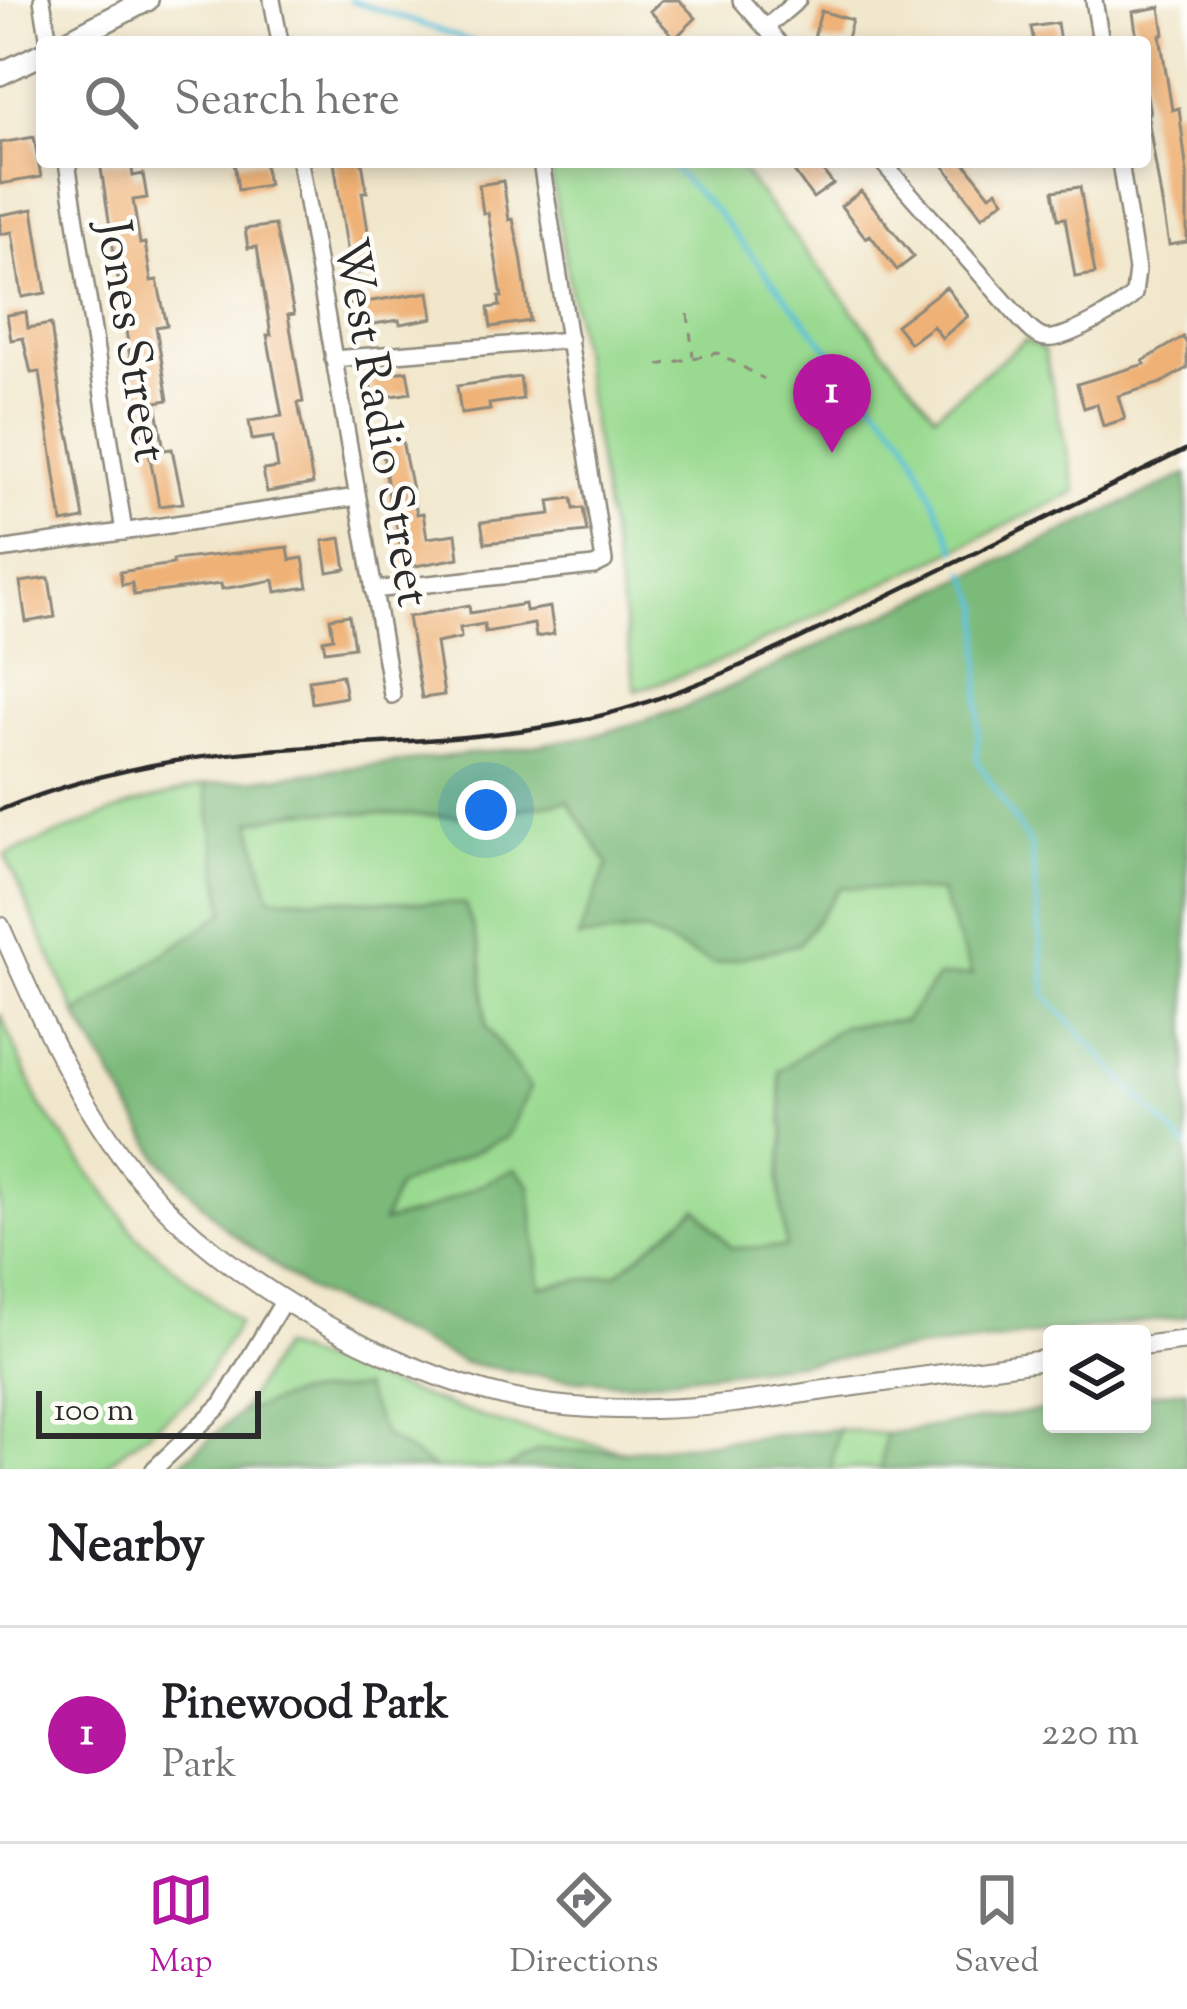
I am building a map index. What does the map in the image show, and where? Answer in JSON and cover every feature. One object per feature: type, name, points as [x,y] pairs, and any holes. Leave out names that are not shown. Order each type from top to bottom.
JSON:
[{"type":"main road","points":[[78,36],[147,0]]},
{"type":"main road","points":[[0,74],[36,57]]},
{"type":"street","points":[[42,0],[48,36]]},
{"type":"street","points":[[272,0],[279,36]]},
{"type":"street","points":[[741,0],[772,36]]},
{"type":"street","points":[[765,28],[798,0]]},
{"type":"street","points":[[1094,0],[1100,36]]},
{"type":"street","name":"Jones Street","points":[[69,168],[124,532]]},
{"type":"street","name":"West Radio Street","points":[[301,168],[392,695]]},
{"type":"street","points":[[373,590],[603,563],[542,168]]},
{"type":"street","points":[[887,168],[1021,320],[1042,337],[1053,338],[1121,307],[1134,294],[1137,270],[1121,168]]},
{"type":"street","points":[[333,358],[570,340]]},
{"type":"street","points":[[0,550],[357,497]]},
{"type":"street","points":[[0,926],[76,1087],[140,1180],[189,1228],[284,1300],[355,1339],[451,1380],[515,1399],[654,1409],[718,1405],[1043,1360]]},
{"type":"street","points":[[154,1469],[222,1404],[284,1300]]},
{"type":"street","points":[[1151,1345],[1187,1340]]},
{"type":"path","points":[[688,314],[693,358]]},
{"type":"path","points":[[658,365],[722,353],[764,380]]},
{"type":"green space","points":[[550,168],[740,168],[935,414],[1025,340],[1044,350],[1076,492],[726,659],[636,691]]},
{"type":"green space","points":[[1187,474],[1187,1317],[1119,1325],[1043,1325],[1043,1334],[628,1383],[553,1378],[465,1363],[305,1288],[225,1228],[160,1159],[76,1014],[225,912],[205,785],[597,735],[687,707]],"holes":[[[568,801],[608,864],[578,938],[644,931],[714,964],[799,944],[841,887],[940,892],[972,975],[938,977],[904,1021],[842,1026],[779,1071],[784,1140],[779,1178],[786,1247],[731,1248],[697,1208],[617,1274],[540,1287],[530,1186],[515,1169],[420,1213],[383,1222],[398,1186],[507,1137],[530,1088],[486,1026],[481,952],[465,904],[270,897],[251,822],[301,811],[475,817]]]},
{"type":"green space","points":[[205,785],[225,912],[78,1018],[5,855],[131,805]]},
{"type":"green space","points":[[568,801],[608,864],[579,938],[644,931],[715,964],[799,944],[841,886],[940,891],[973,975],[938,977],[904,1021],[842,1026],[780,1071],[784,1140],[779,1178],[786,1247],[731,1248],[697,1208],[617,1274],[540,1287],[530,1186],[515,1169],[420,1213],[382,1223],[398,1186],[507,1137],[486,1026],[481,952],[269,897],[251,822],[301,811],[475,817]]},
{"type":"green space","points":[[0,1013],[40,1105],[138,1238],[239,1322],[193,1397],[100,1469],[0,1469]]},
{"type":"green space","points":[[280,1347],[499,1423],[625,1451],[539,1451],[505,1469],[435,1469],[384,1435],[289,1397],[240,1413]]},
{"type":"green space","points":[[363,1388],[384,1435],[435,1469],[174,1469],[240,1413],[293,1395]]},
{"type":"green space","points":[[1187,1389],[1187,1469],[881,1469],[885,1434],[1043,1410],[1043,1433],[1151,1433],[1151,1395]]},
{"type":"green space","points":[[838,1429],[885,1434],[881,1469],[831,1469]]},
{"type":"green space","points":[[838,1429],[831,1469],[505,1469],[539,1451],[625,1451]]},
{"type":"building","points":[[662,0],[679,0],[696,18],[673,36],[650,11]]},
{"type":"building","points":[[1160,7],[1172,110],[1179,108],[1187,174],[1187,242],[1169,245],[1151,137],[1151,36],[1137,36],[1133,12]]},
{"type":"building","points":[[821,11],[852,20],[848,36],[815,36]]},
{"type":"building","points":[[1057,23],[1059,36],[1033,36],[1031,27]]},
{"type":"building","points":[[34,137],[41,177],[0,184],[0,143]]},
{"type":"building","points":[[101,168],[132,168],[133,176],[143,174],[147,198],[133,200],[140,244],[145,243],[151,281],[157,280],[167,325],[156,327],[168,400],[156,402],[164,450],[172,449],[183,503],[159,506],[147,441],[143,441]]},
{"type":"building","points":[[235,168],[265,168],[268,185],[238,190]]},
{"type":"building","points":[[335,168],[363,168],[367,192],[362,192],[374,270],[351,274]]},
{"type":"building","points":[[791,168],[821,168],[833,184],[813,198]]},
{"type":"building","points":[[945,168],[969,168],[990,195],[997,190],[1004,200],[982,217]]},
{"type":"building","points":[[503,181],[530,321],[491,327],[488,308],[500,306],[502,297],[479,185]]},
{"type":"building","points":[[1080,187],[1095,274],[1075,277],[1065,218],[1058,219],[1053,191]]},
{"type":"building","points":[[861,191],[914,257],[897,270],[841,206]]},
{"type":"building","points":[[33,209],[46,293],[22,297],[12,232],[0,234],[0,215]]},
{"type":"building","points":[[275,225],[294,314],[288,315],[313,484],[267,492],[263,470],[278,468],[273,437],[252,440],[249,421],[282,416],[257,247],[248,248],[245,229]]},
{"type":"building","points":[[946,287],[968,316],[942,338],[933,326],[910,343],[896,325]]},
{"type":"building","points":[[429,292],[433,318],[349,328],[346,305]]},
{"type":"building","points":[[26,312],[28,328],[51,324],[84,519],[62,523],[40,372],[31,373],[23,338],[11,340],[7,315]]},
{"type":"building","points":[[1183,337],[1187,368],[1161,383],[1118,396],[1125,419],[1103,426],[1097,404],[1084,408],[1077,384],[1145,364],[1143,361]]},
{"type":"building","points":[[407,371],[411,393],[373,399],[369,377]]},
{"type":"building","points":[[520,377],[523,399],[461,414],[457,386]]},
{"type":"building","points":[[402,441],[417,514],[423,513],[427,538],[456,534],[459,558],[404,568],[382,445]]},
{"type":"building","points":[[572,498],[574,509],[583,508],[587,532],[485,543],[481,522],[551,514],[549,501]]},
{"type":"building","points":[[341,538],[346,569],[328,572],[323,541]]},
{"type":"building","points":[[288,547],[290,560],[303,558],[308,587],[276,592],[274,580],[134,595],[132,583],[122,585],[120,572],[173,564],[173,560]]},
{"type":"building","points":[[49,578],[55,617],[26,622],[20,582]]},
{"type":"building","points":[[525,604],[526,611],[550,607],[554,634],[536,637],[534,624],[485,632],[484,624],[460,628],[461,638],[436,643],[444,695],[422,698],[408,617],[469,605],[470,613]]},
{"type":"building","points":[[349,615],[354,647],[325,651],[323,640],[333,638],[330,618]]},
{"type":"building","points":[[342,675],[346,697],[312,703],[309,680]]},
{"type":"waterway","points":[[350,0],[456,36]]},
{"type":"waterway","points":[[673,168],[718,214],[907,439],[956,550]]},
{"type":"waterway","points":[[966,572],[982,607],[977,760],[1031,846],[1046,996],[1187,1148]]},
{"type":"railway","points":[[0,810],[86,781],[175,761],[488,735],[630,707],[783,647],[1187,449]]},
{"type":"place","name":"Pinewood Park","points":[[832,453]]}]
